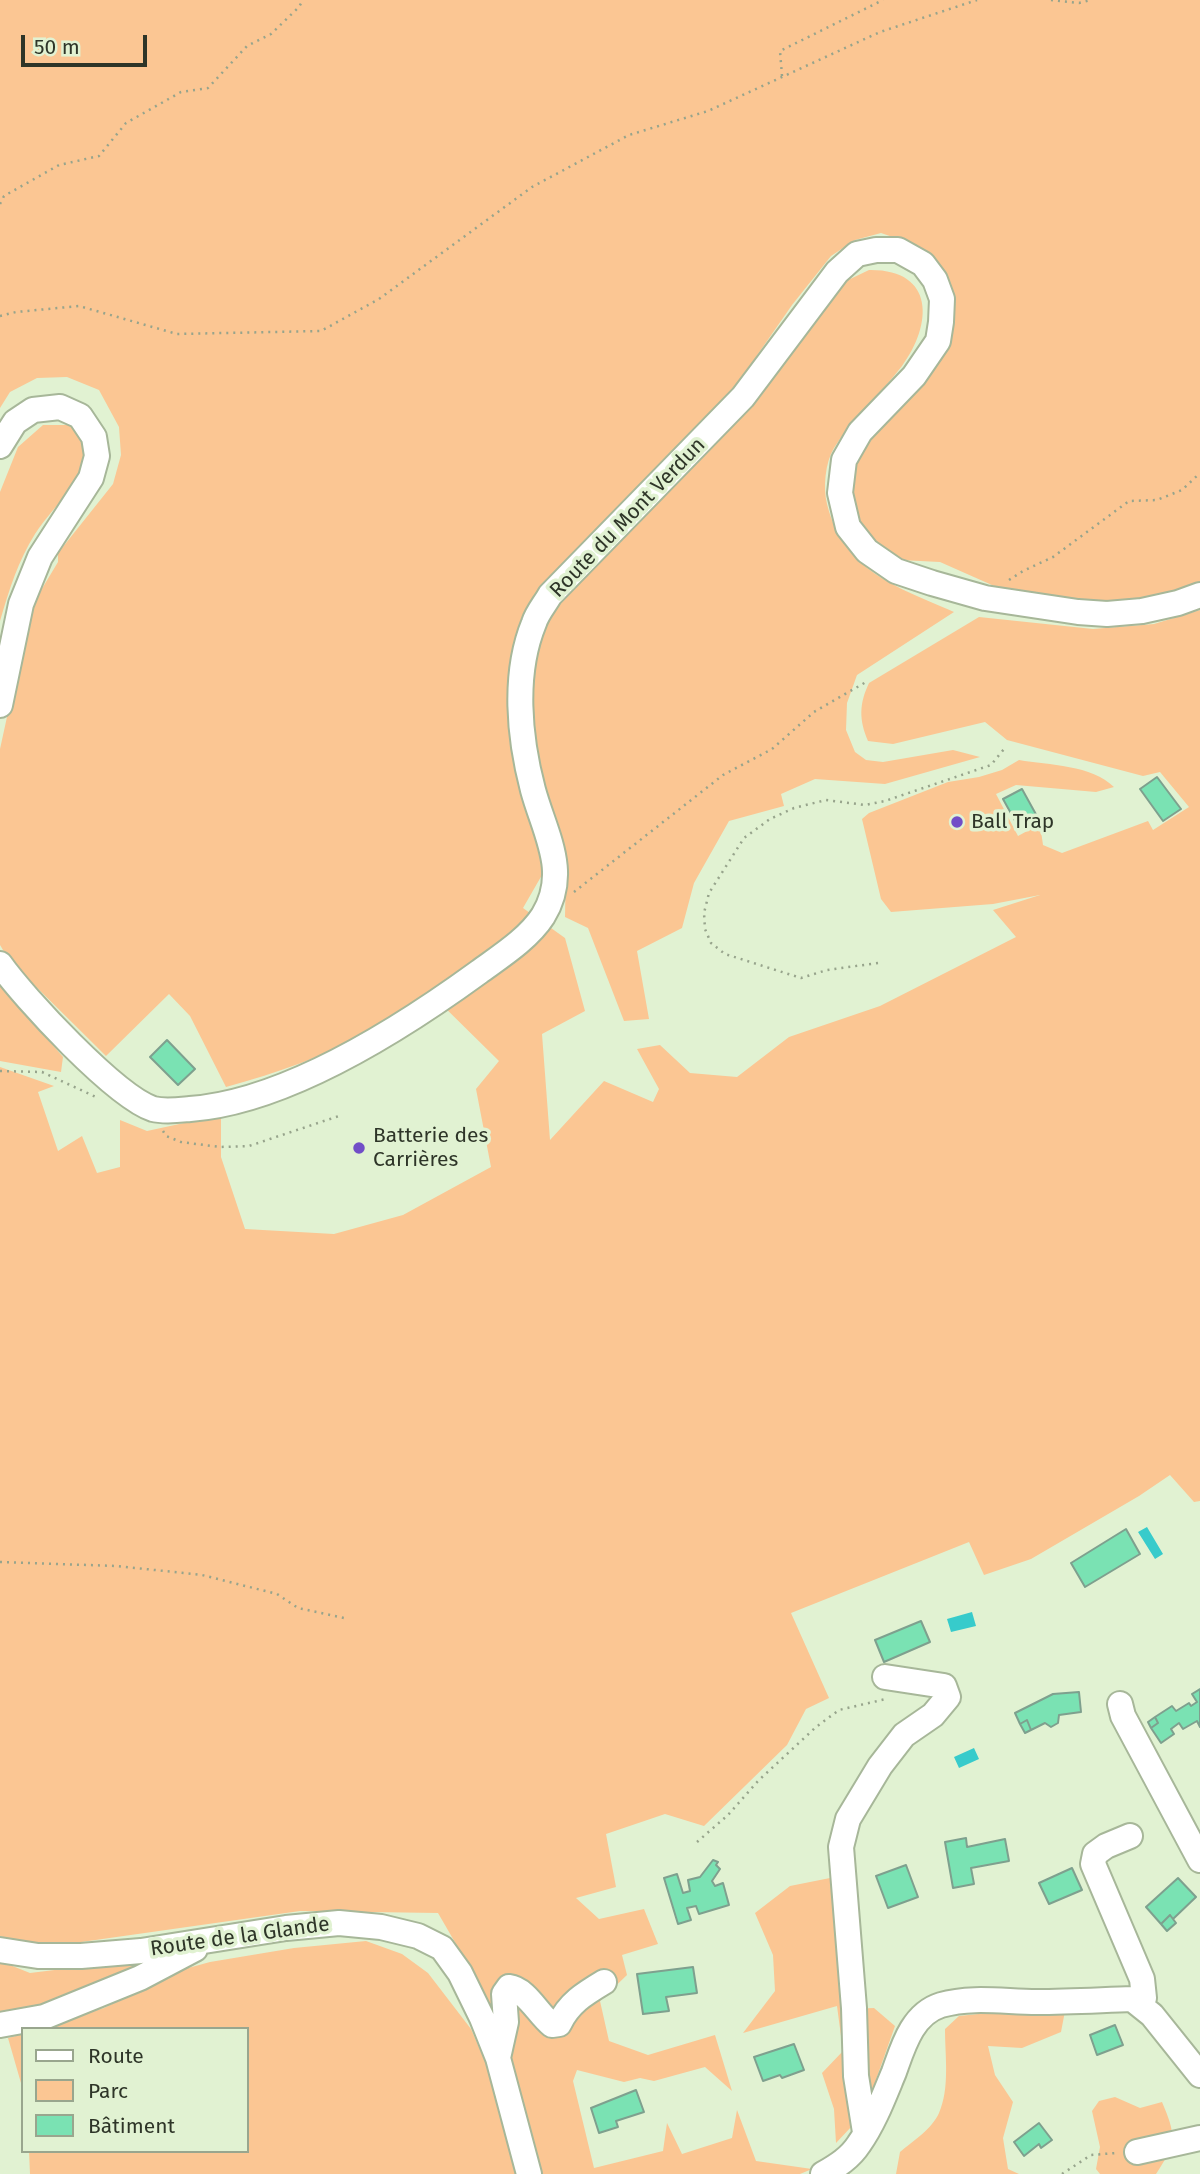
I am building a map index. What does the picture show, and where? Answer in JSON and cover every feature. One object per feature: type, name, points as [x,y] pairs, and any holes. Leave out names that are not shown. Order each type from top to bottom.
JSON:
[{"type":"street","name":"Route du Mont Verdun","points":[[0,964],[25,995],[96,1067],[124,1091],[153,1108],[174,1111],[212,1108],[268,1091],[323,1068],[376,1040],[450,993],[524,937],[542,917],[553,894],[557,876],[550,839],[533,789],[523,742],[521,673],[534,622],[550,595],[743,397],[837,272],[857,254],[876,250],[898,250],[923,264],[935,280],[942,299],[938,341],[914,376],[860,432],[844,460],[839,493],[848,527],[867,551],[896,571],[985,598],[1078,612],[1107,614],[1142,611],[1200,595]]},
{"type":"street","points":[[0,446],[15,422],[33,410],[60,407],[80,416],[94,437],[96,456],[91,478],[40,557],[21,604],[0,705]]},
{"type":"street","points":[[865,2132],[856,2077],[854,2008],[841,1847],[848,1819],[880,1766],[904,1735],[933,1715],[948,1697],[944,1686],[891,1687]]},
{"type":"street","points":[[1120,1704],[1123,1716],[1200,1860]]},
{"type":"street","points":[[1130,1836],[1095,1854],[1093,1864],[1142,1979],[1141,2006]]},
{"type":"street","name":"Route de la Glande","points":[[0,1950],[38,1956],[81,1956],[339,1923],[381,1927],[418,1936],[442,1948],[460,1973],[498,2058],[529,2174]]},
{"type":"street","points":[[0,2025],[44,2017],[140,1978],[211,1941]]},
{"type":"street","points":[[498,2058],[506,2022],[504,1994],[509,1987],[516,1988],[541,2017],[552,2025],[559,2024],[566,2009],[604,1982]]},
{"type":"street","points":[[823,2174],[844,2162],[860,2144],[910,2032],[922,2017],[939,2005],[970,2000],[1038,2002],[1132,1999],[1152,2015],[1200,2075]]},
{"type":"street","points":[[1137,2152],[1200,2138]]},
{"type":"path","points":[[0,204],[5,195],[59,165],[99,156],[126,124],[181,92],[208,88],[247,46],[271,34],[303,0]]},
{"type":"path","points":[[782,77],[780,51],[883,0]]},
{"type":"path","points":[[0,316],[79,306],[177,334],[321,331],[379,299],[532,187],[629,135],[708,111],[880,32],[977,0]]},
{"type":"path","points":[[1051,0],[1079,3],[1091,0]]},
{"type":"path","points":[[985,598],[1023,571],[1052,557],[1129,501],[1157,500],[1182,490],[1200,473]]},
{"type":"path","points":[[574,892],[723,775],[772,749],[814,712],[866,682]]},
{"type":"path","points":[[878,963],[827,970],[802,978],[725,954],[711,943],[705,929],[704,913],[709,893],[744,838],[770,819],[794,808],[826,800],[865,804],[885,801],[991,765],[1004,748]]},
{"type":"path","points":[[0,1071],[42,1072],[96,1097]]},
{"type":"path","points":[[153,1108],[158,1124],[166,1136],[181,1142],[220,1147],[250,1146],[339,1116]]},
{"type":"path","points":[[0,1562],[117,1566],[202,1575],[277,1594],[298,1608],[344,1618]]},
{"type":"path","points":[[697,1842],[728,1815],[758,1781],[816,1727],[839,1710],[891,1687]]},
{"type":"path","points":[[1062,2174],[1091,2155],[1137,2152]]},
{"type":"green space","points":[[0,0],[1200,0],[1200,584],[1144,600],[1082,602],[1010,593],[940,562],[900,560],[875,544],[857,524],[850,490],[853,467],[881,422],[946,346],[954,315],[947,276],[919,246],[881,233],[855,240],[831,256],[701,430],[548,586],[511,667],[507,704],[511,742],[521,792],[538,840],[542,875],[523,908],[565,938],[585,1011],[542,1034],[550,1140],[604,1081],[653,1102],[659,1089],[637,1049],[660,1045],[690,1073],[737,1077],[789,1037],[880,1006],[1016,937],[993,910],[1040,895],[993,904],[891,912],[881,899],[862,819],[869,813],[948,782],[1002,770],[1019,760],[1082,770],[1114,787],[1096,792],[1016,785],[996,794],[1018,836],[1040,824],[1043,845],[1062,853],[1148,821],[1153,830],[1189,807],[1160,772],[1143,776],[1007,740],[985,722],[893,744],[868,741],[861,712],[869,683],[979,617],[1093,629],[1154,624],[1200,610],[1200,1501],[1194,1502],[1170,1475],[1031,1559],[984,1575],[969,1542],[791,1613],[829,1698],[806,1709],[787,1745],[704,1826],[665,1814],[606,1834],[616,1887],[576,1898],[599,1919],[644,1909],[658,1944],[622,1955],[627,1975],[600,2001],[609,2041],[648,2055],[715,2035],[732,2091],[705,2067],[654,2081],[640,2078],[624,2082],[577,2070],[573,2081],[594,2168],[663,2151],[667,2123],[682,2154],[732,2138],[737,2110],[756,2161],[812,2169],[800,2174],[536,2174],[467,1963],[438,1913],[300,1911],[39,1948],[0,1936],[0,1067],[54,1086],[38,1092],[58,1151],[82,1136],[97,1173],[120,1167],[120,1120],[147,1131],[221,1115],[221,1157],[245,1229],[334,1234],[403,1215],[491,1167],[476,1089],[499,1061],[430,993],[383,1024],[340,1047],[226,1087],[190,1016],[169,994],[106,1056],[9,960],[0,945],[0,749],[31,607],[58,562],[58,553],[113,484],[121,455],[119,427],[99,390],[67,377],[37,378],[10,392],[0,408]]},
{"type":"green space","points":[[869,270],[891,272],[906,279],[917,289],[922,302],[923,317],[912,350],[902,366],[834,448],[826,476],[827,504],[835,527],[859,561],[893,584],[954,612],[857,675],[847,703],[846,730],[855,752],[866,760],[883,762],[953,750],[980,757],[885,784],[815,779],[781,794],[784,806],[729,821],[694,883],[682,928],[637,951],[649,1019],[624,1021],[588,928],[565,917],[566,865],[541,785],[528,694],[542,627],[560,598],[761,396],[811,323],[844,282]]},
{"type":"green space","points":[[43,425],[70,425],[84,439],[83,455],[69,491],[35,534],[24,555],[0,621],[0,492],[18,447]]},
{"type":"green space","points":[[0,983],[63,1057],[61,1072],[0,1061]]},
{"type":"green space","points":[[835,1877],[848,2009],[874,2008],[895,2026],[872,2091],[851,2094],[852,2126],[836,2143],[834,2109],[822,2073],[843,2051],[837,2006],[743,2033],[775,1991],[773,1955],[755,1913],[790,1886]]},
{"type":"green space","points":[[366,1941],[402,1954],[428,1973],[471,2029],[489,2070],[523,2174],[30,2174],[29,2153],[248,2153],[248,2027],[45,2027],[104,2008],[181,1970],[210,1962],[294,1948]]},
{"type":"green space","points":[[169,1956],[91,1991],[0,2017],[0,1961],[30,1973]]},
{"type":"green space","points":[[1007,2011],[1065,2011],[1061,2032],[1022,2048],[988,2046],[995,2075],[1013,2102],[1003,2138],[1008,2169],[1019,2174],[896,2174],[900,2152],[932,2124],[939,2113],[945,2093],[945,2029],[959,2016]]},
{"type":"green space","points":[[21,2035],[21,2083],[8,2038]]},
{"type":"green space","points":[[1115,2097],[1140,2108],[1162,2102],[1170,2123],[1172,2139],[1168,2154],[1156,2174],[1100,2174],[1096,2169],[1100,2147],[1092,2111],[1099,2101]]},
{"type":"water","points":[[1147,1527],[1163,1554],[1155,1559],[1138,1532]]},
{"type":"water","points":[[972,1612],[976,1626],[951,1632],[947,1619]]},
{"type":"water","points":[[974,1748],[979,1759],[959,1768],[954,1757]]},
{"type":"building","points":[[1157,777],[1181,809],[1163,821],[1140,789]]},
{"type":"building","points":[[1022,789],[1038,818],[1019,828],[1003,799]]},
{"type":"building","points":[[167,1040],[195,1069],[178,1085],[150,1057]]},
{"type":"building","points":[[1126,1529],[1140,1554],[1085,1587],[1071,1563]]},
{"type":"building","points":[[921,1621],[930,1642],[884,1662],[875,1640]]},
{"type":"building","points":[[1200,1689],[1200,1727],[1197,1721],[1183,1729],[1179,1723],[1171,1729],[1174,1734],[1161,1743],[1151,1728],[1158,1723],[1155,1717],[1172,1706],[1176,1711],[1189,1703],[1191,1706],[1197,1702],[1192,1694]]},
{"type":"building","points":[[1079,1692],[1081,1712],[1059,1715],[1058,1723],[1051,1727],[1045,1723],[1031,1730],[1027,1720],[1020,1724],[1015,1713],[1053,1694]]},
{"type":"building","points":[[1155,1717],[1158,1723],[1151,1728],[1148,1722]]},
{"type":"building","points":[[1027,1720],[1031,1730],[1025,1733],[1020,1724]]},
{"type":"building","points":[[966,1838],[967,1847],[1005,1839],[1009,1861],[971,1868],[974,1884],[953,1888],[945,1842]]},
{"type":"building","points":[[713,1860],[718,1862],[716,1865],[720,1869],[712,1881],[715,1886],[723,1883],[729,1905],[699,1914],[696,1906],[687,1908],[691,1920],[678,1924],[664,1878],[677,1874],[683,1893],[690,1891],[688,1880],[700,1877]]},
{"type":"building","points":[[906,1865],[918,1897],[888,1908],[876,1876]]},
{"type":"building","points":[[1072,1868],[1082,1890],[1049,1904],[1039,1883]]},
{"type":"building","points":[[1178,1878],[1196,1897],[1173,1919],[1170,1915],[1161,1924],[1146,1907]]},
{"type":"building","points":[[1170,1915],[1176,1923],[1167,1931],[1161,1924]]},
{"type":"building","points":[[693,1967],[697,1993],[666,1997],[669,2011],[643,2014],[637,1974]]},
{"type":"building","points":[[1115,2025],[1123,2045],[1097,2055],[1090,2035]]},
{"type":"building","points":[[794,2044],[804,2070],[763,2081],[754,2057]]},
{"type":"building","points":[[636,2090],[644,2112],[616,2121],[618,2127],[599,2133],[591,2108]]},
{"type":"building","points":[[1039,2123],[1052,2140],[1041,2148],[1039,2144],[1024,2156],[1014,2142]]},
{"type":"place","name":"Ball Trap","points":[[957,822]]},
{"type":"place","name":"Batterie des Carrières","points":[[359,1148]]}]
